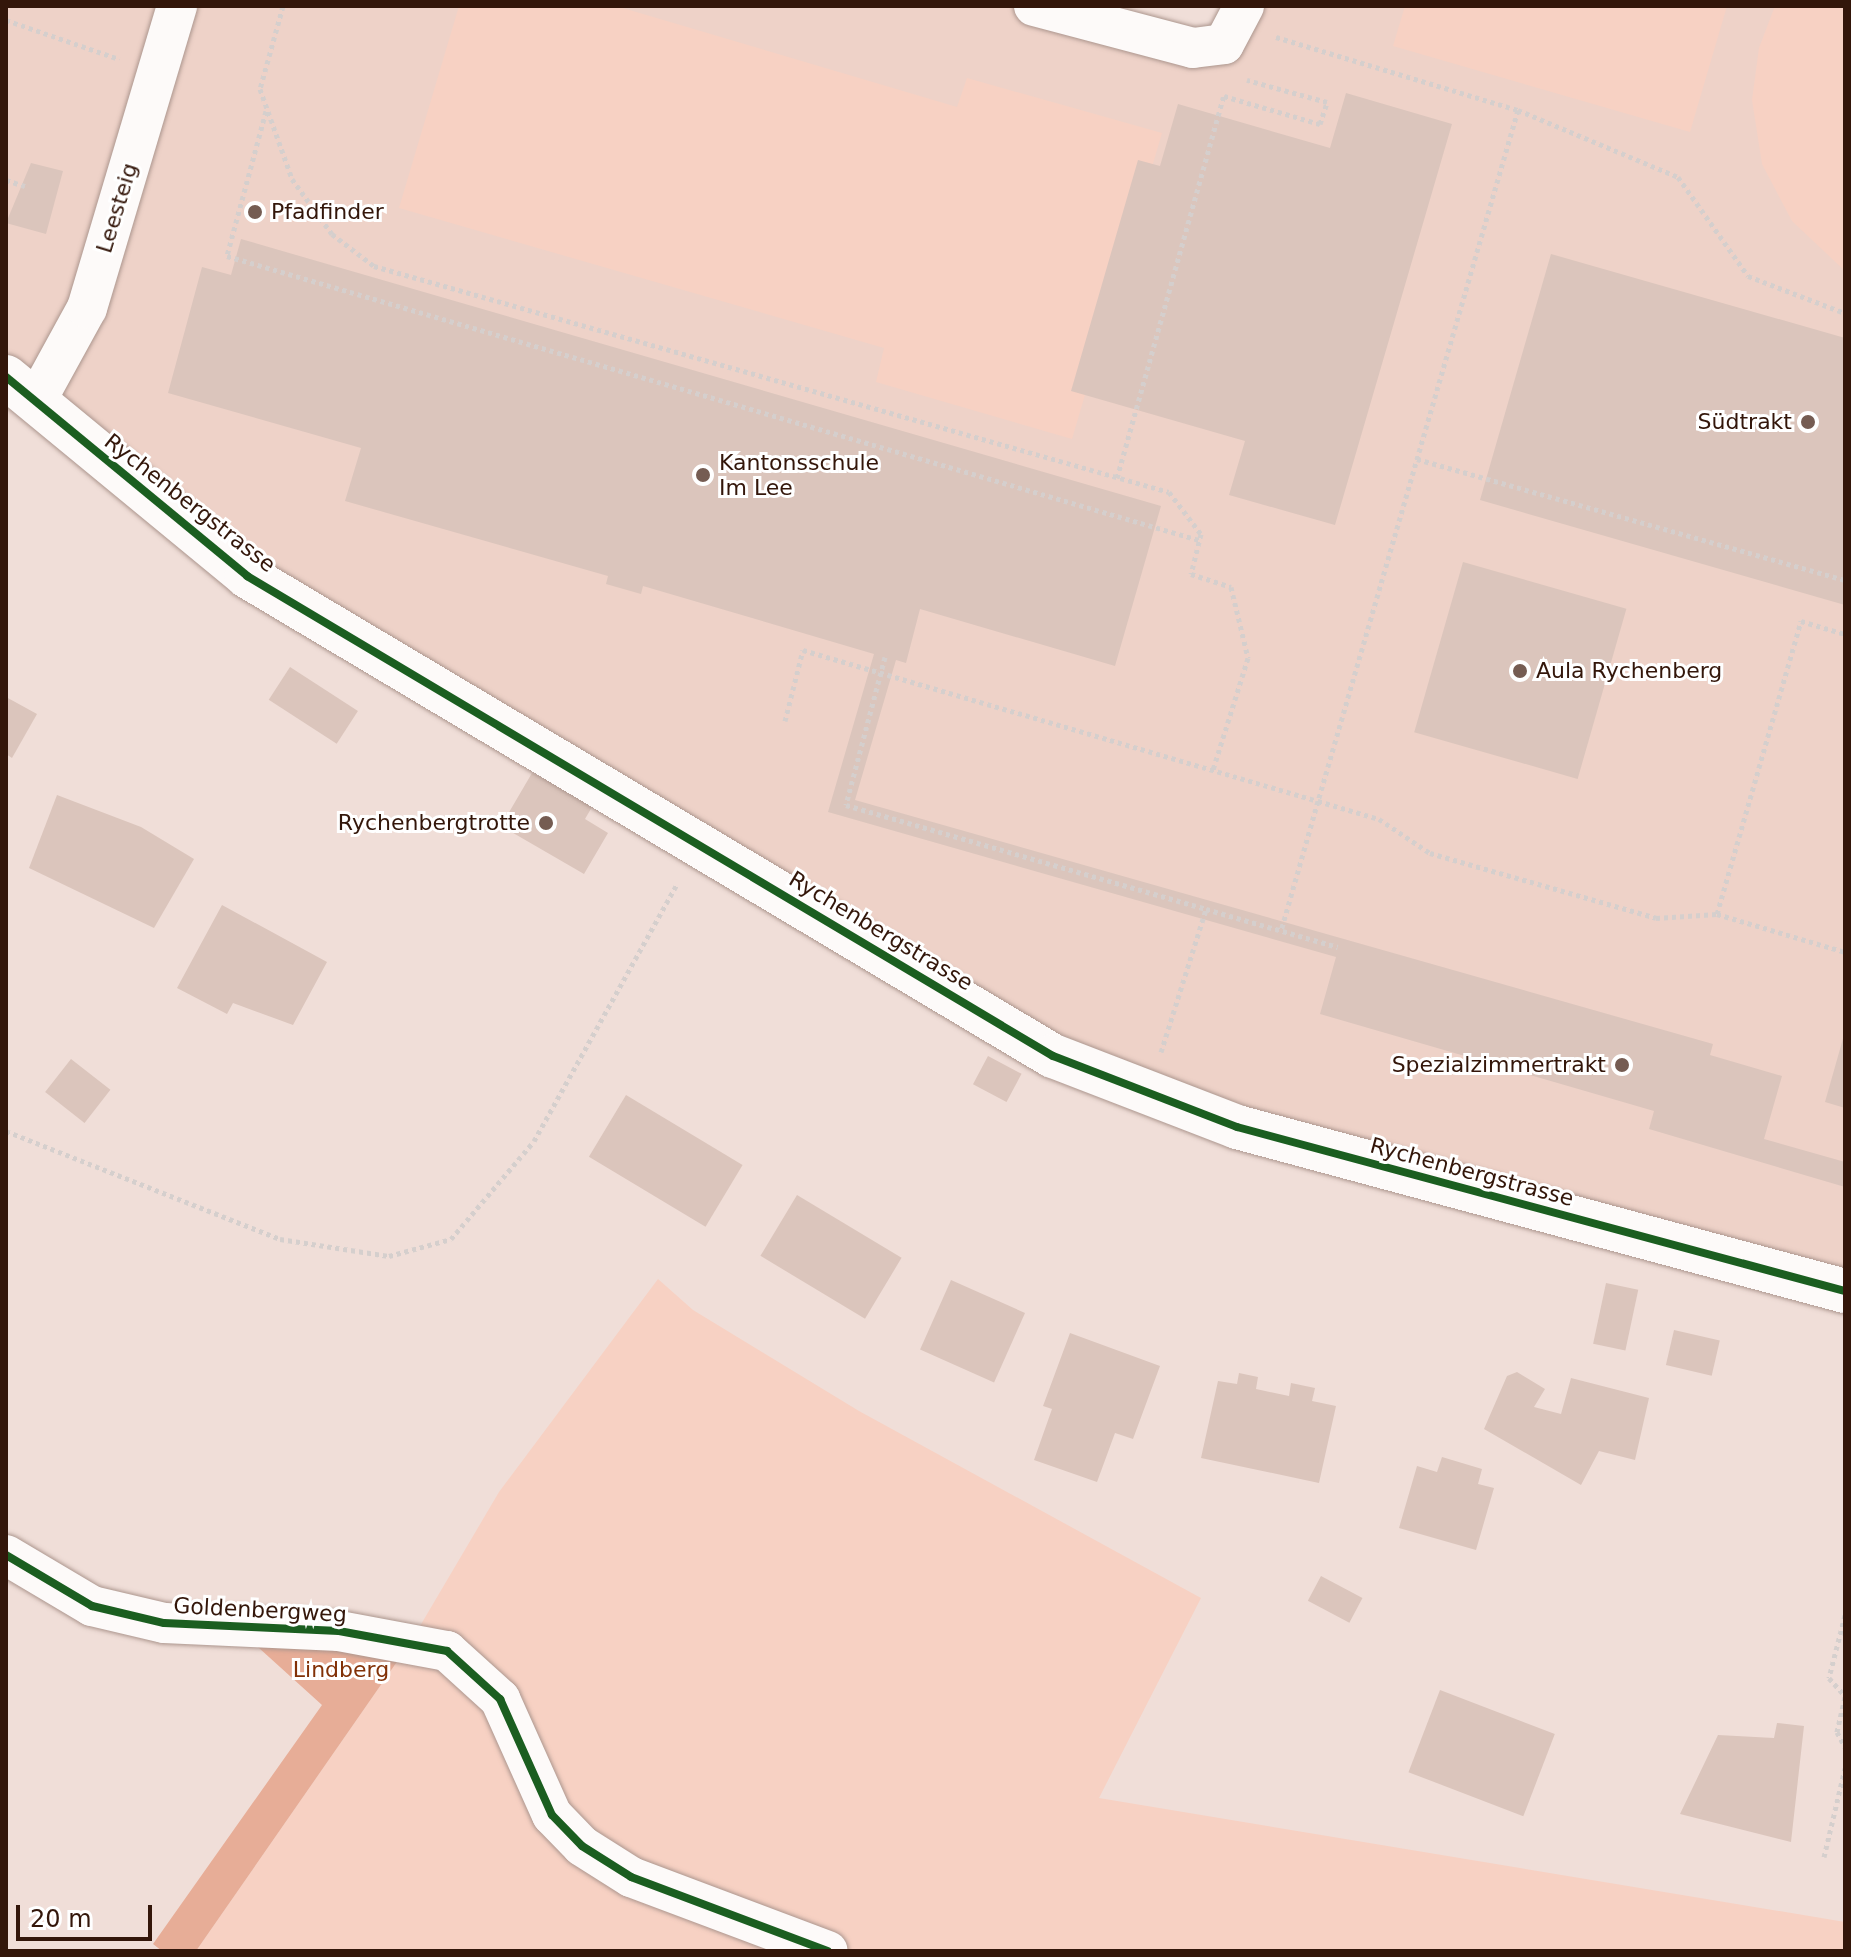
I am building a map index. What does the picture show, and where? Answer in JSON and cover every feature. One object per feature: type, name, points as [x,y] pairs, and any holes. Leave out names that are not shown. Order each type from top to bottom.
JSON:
[{"type":"street","name":"Leesteig","points":[[21,389],[87,308],[177,6]]},
{"type":"street","points":[[1034,6],[1193,48],[1236,25]]},
{"type":"street","name":"Rychenbergstrasse","points":[[21,389],[247,576],[1053,1056],[1237,1127],[1845,1291]]},
{"type":"street","name":"Goldenbergweg","points":[[6,1555],[92,1606],[164,1623],[339,1631],[447,1651],[500,1699],[552,1815],[582,1846],[631,1877],[828,1951]]},
{"type":"path","points":[[283,6],[260,89],[292,179],[332,234],[374,266],[1169,492],[1199,540],[1191,574],[1231,587],[1248,658],[1213,770]]},
{"type":"path","points":[[6,20],[158,71]]},
{"type":"path","points":[[1117,478],[1224,96],[1320,124],[1327,102],[1243,78],[1236,25],[1518,110],[1678,177],[1748,276],[1845,313]]},
{"type":"path","points":[[267,109],[227,256],[1199,540]]},
{"type":"path","points":[[1281,931],[1518,110]]},
{"type":"path","points":[[6,180],[25,186]]},
{"type":"path","points":[[1417,459],[1845,580]]},
{"type":"path","points":[[1717,914],[1801,621],[1845,634]]},
{"type":"path","points":[[785,721],[803,650],[1379,819],[1430,853],[1656,918],[1717,914],[1845,952]]},
{"type":"path","points":[[885,657],[846,805],[1338,947]]},
{"type":"path","points":[[1159,1058],[1206,909]]},
{"type":"path","points":[[6,1131],[280,1239],[389,1256],[451,1239],[534,1141],[662,911]]},
{"type":"path","points":[[1845,1615],[1829,1678],[1845,1696],[1837,1732],[1845,1747]]},
{"type":"path","points":[[1824,1857],[1845,1768]]},
{"type":"shaded area","points":[[6,6],[1034,6],[1193,48],[1244,6],[1845,6],[1845,1291],[1053,1056],[405,668],[6,377]]},
{"type":"shaded area","points":[[459,6],[616,6],[957,107],[967,78],[1162,133],[1072,439],[876,382],[884,348],[399,208]]},
{"type":"shaded area","points":[[1405,6],[1727,6],[1690,132],[1393,46]]},
{"type":"shaded area","points":[[1775,6],[1845,6],[1845,271],[1792,221],[1762,164],[1752,100],[1759,48]]},
{"type":"shaded area","points":[[658,1279],[693,1310],[859,1411],[1201,1598],[1099,1798],[1845,1922],[1845,1951],[196,1951],[410,1643],[499,1492]]},
{"type":"green space","name":"Lindberg","points":[[237,1628],[410,1643],[196,1951],[162,1951],[153,1944],[322,1705]]},
{"type":"building","points":[[1346,93],[1452,124],[1335,525],[1229,495],[1245,441],[1071,391],[1138,160],[1160,166],[1178,104],[1330,148]]},
{"type":"building","points":[[31,163],[63,171],[46,234],[6,223]]},
{"type":"building","name":"Kantonsschule Im Lee","points":[[241,239],[1161,506],[1115,666],[920,609],[906,663],[896,660],[855,800],[1713,1044],[1710,1055],[1782,1076],[1764,1139],[1845,1162],[1845,1187],[1649,1129],[1654,1111],[1320,1014],[1336,957],[828,812],[874,654],[643,586],[641,594],[606,584],[608,576],[345,501],[361,448],[168,393],[202,267],[231,275]]},
{"type":"building","points":[[1551,254],[1845,338],[1845,605],[1480,500]]},
{"type":"building","name":"Aula Rychenberg","points":[[1463,562],[1626,609],[1578,779],[1414,732]]},
{"type":"building","points":[[290,667],[358,711],[337,744],[269,700]]},
{"type":"building","points":[[6,697],[37,714],[12,758],[6,754]]},
{"type":"building","name":"Rychenbergtrotte","points":[[532,773],[596,800],[585,819],[608,833],[584,874],[501,826]]},
{"type":"building","points":[[57,795],[141,827],[194,859],[154,928],[29,868]]},
{"type":"building","points":[[222,905],[327,962],[293,1025],[233,1003],[227,1014],[177,988]]},
{"type":"building","points":[[1845,1035],[1845,1108],[1825,1102]]},
{"type":"building","points":[[988,1056],[1022,1074],[1007,1102],[973,1084]]},
{"type":"building","points":[[71,1059],[110,1090],[85,1123],[45,1092]]},
{"type":"building","points":[[626,1095],[743,1165],[705,1227],[589,1157]]},
{"type":"building","points":[[797,1195],[902,1258],[865,1319],[760,1256]]},
{"type":"building","points":[[951,1280],[1025,1313],[994,1382],[920,1349]]},
{"type":"building","points":[[1606,1283],[1638,1290],[1625,1351],[1593,1344]]},
{"type":"building","points":[[1674,1330],[1720,1341],[1712,1376],[1666,1365]]},
{"type":"building","points":[[1070,1333],[1160,1366],[1133,1439],[1115,1433],[1097,1482],[1034,1460],[1052,1409],[1043,1406]]},
{"type":"building","points":[[1517,1372],[1545,1389],[1534,1407],[1561,1414],[1571,1378],[1649,1398],[1635,1460],[1599,1451],[1581,1485],[1484,1429],[1507,1376]]},
{"type":"building","points":[[1239,1373],[1258,1377],[1256,1389],[1289,1396],[1291,1383],[1315,1388],[1312,1401],[1336,1406],[1319,1483],[1201,1458],[1218,1381],[1237,1384]]},
{"type":"building","points":[[1442,1457],[1482,1469],[1478,1484],[1494,1488],[1476,1550],[1399,1528],[1417,1466],[1437,1472]]},
{"type":"building","points":[[1321,1576],[1362,1598],[1349,1623],[1308,1601]]},
{"type":"building","points":[[1440,1690],[1555,1734],[1523,1816],[1408,1772]]},
{"type":"building","points":[[1777,1723],[1804,1726],[1791,1842],[1680,1814],[1718,1735],[1774,1738]]},
{"type":"cycle path","points":[[6,377],[247,576],[1053,1056],[1237,1127],[1845,1291]]},
{"type":"cycle path","points":[[6,1555],[92,1606],[164,1623],[339,1631],[447,1651],[500,1699],[552,1815],[582,1846],[631,1877],[828,1951]]},
{"type":"place","name":"Pfadfinder","points":[[255,212]]},
{"type":"place","name":"Südtrakt","points":[[1808,422]]},
{"type":"place","name":"Kantonsschule Im Lee","points":[[703,475]]},
{"type":"place","name":"Aula Rychenberg","points":[[1520,671]]},
{"type":"place","name":"Rychenbergtrotte","points":[[546,823]]},
{"type":"place","name":"Spezialzimmertrakt","points":[[1622,1065]]}]
